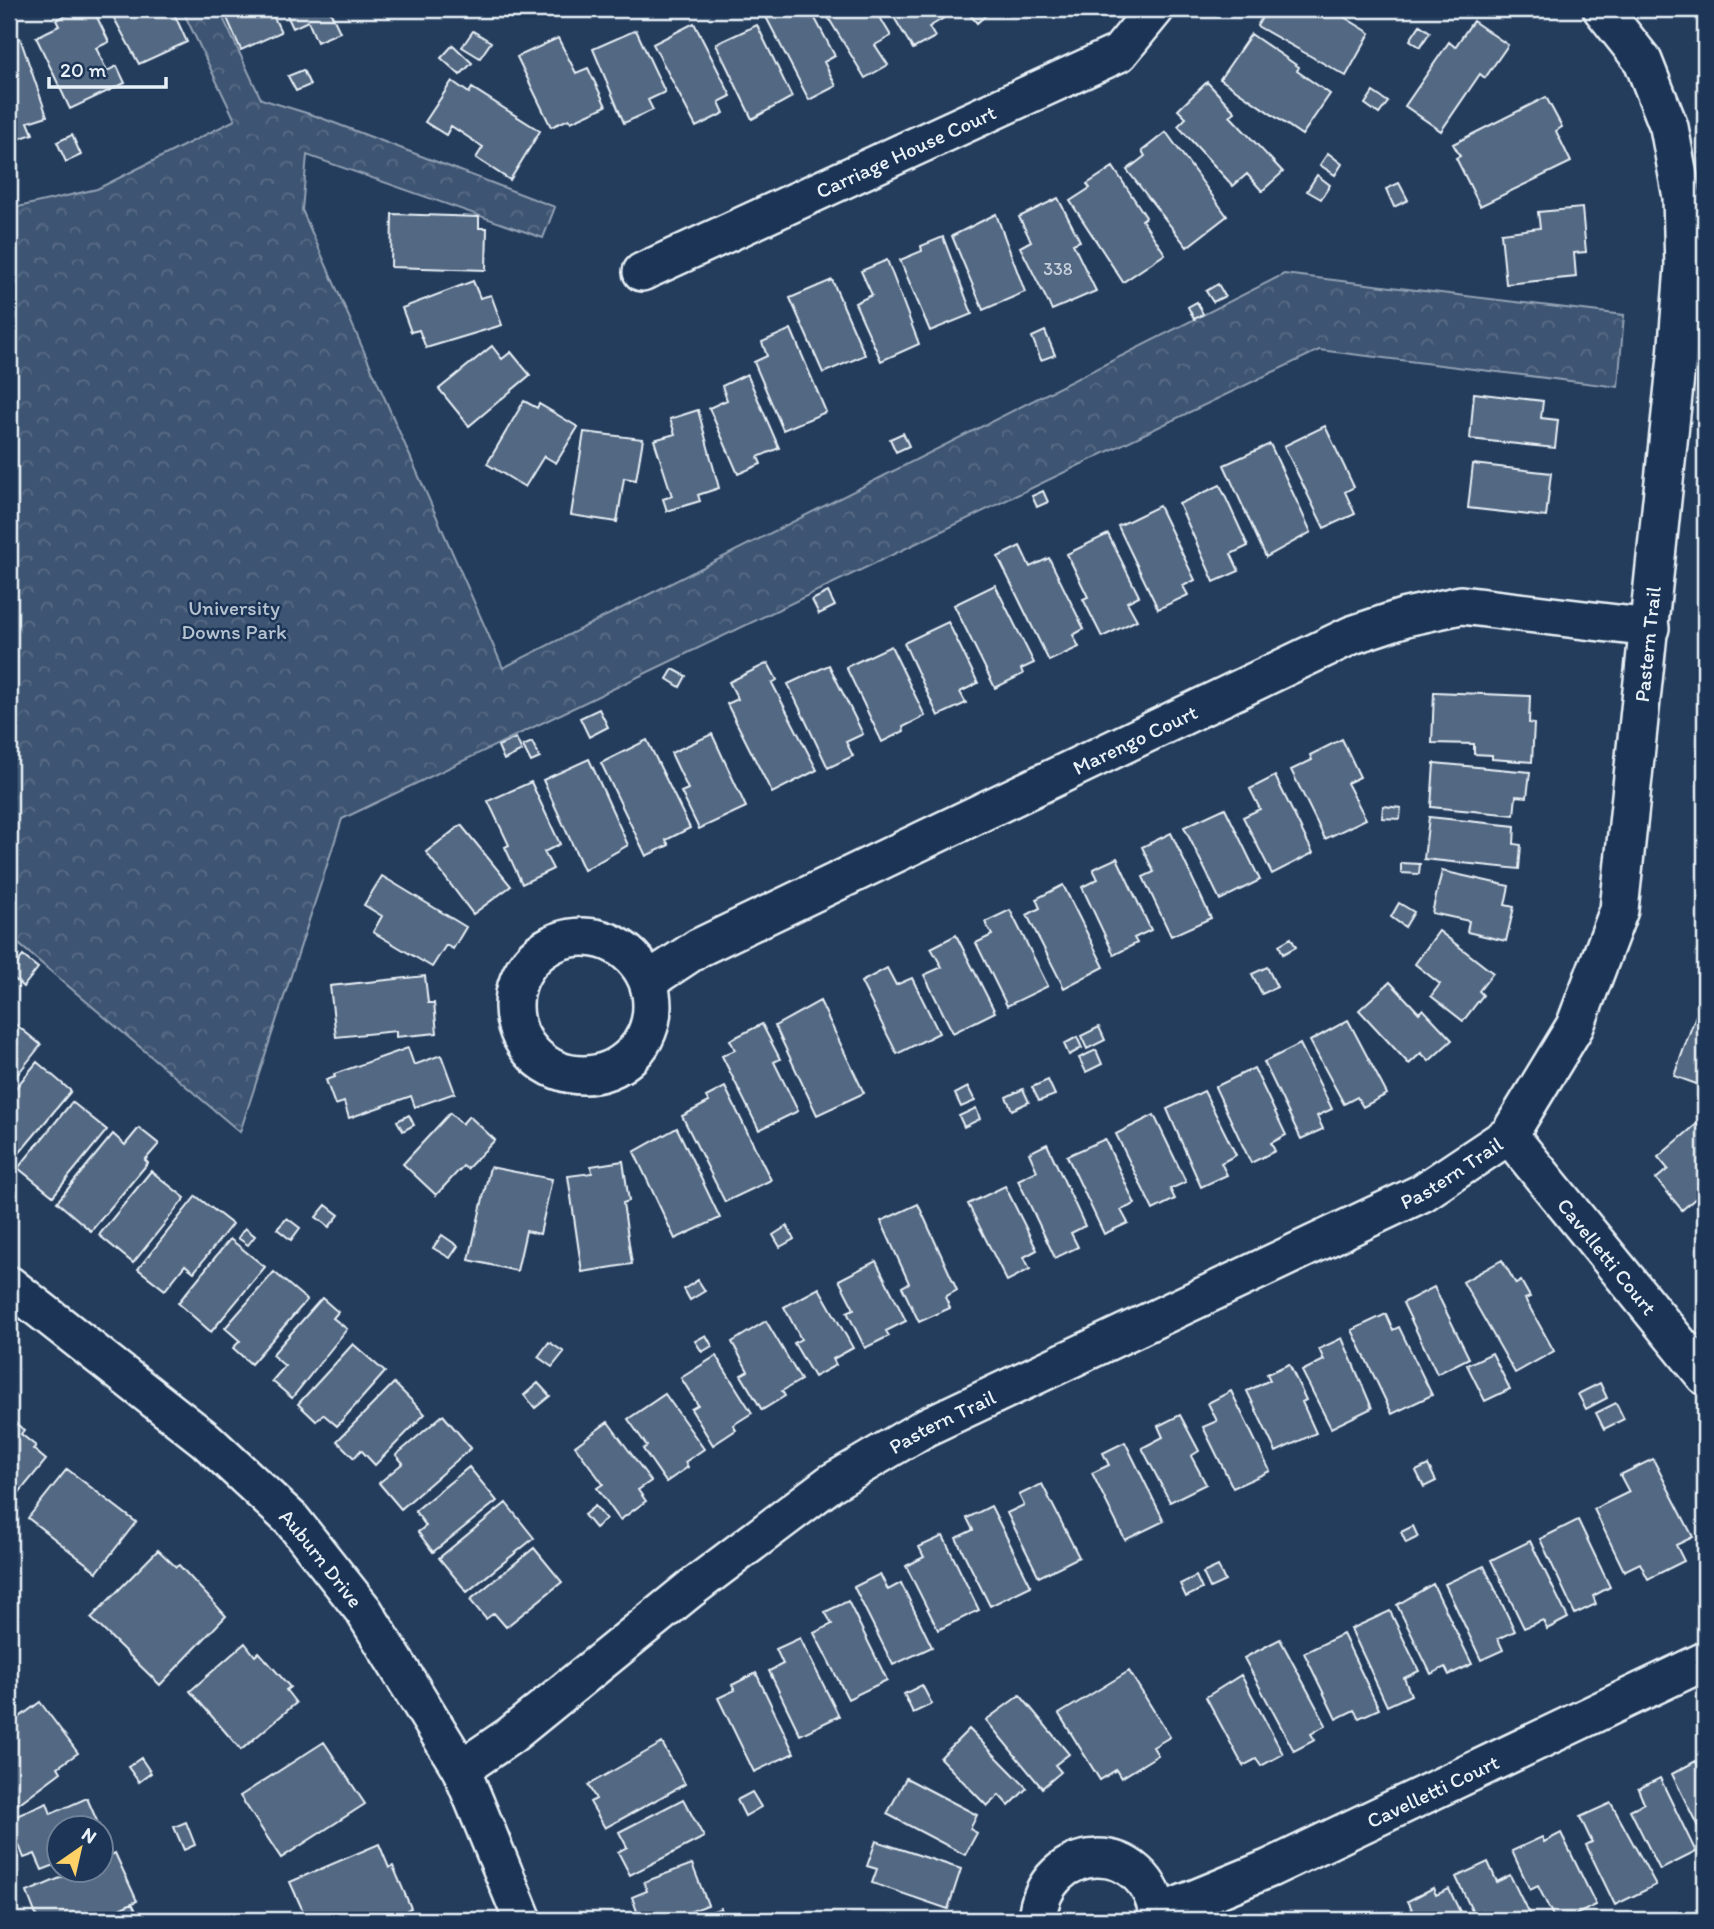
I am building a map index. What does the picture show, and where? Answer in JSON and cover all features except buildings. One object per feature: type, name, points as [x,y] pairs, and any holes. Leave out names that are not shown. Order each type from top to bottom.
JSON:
[{"type":"street","name":"Carriage House Court","points":[[642,272],[1119,53],[1155,9]]},
{"type":"street","name":"Pastern Trail","points":[[461,1769],[511,1735],[689,1590],[831,1483],[926,1427],[1422,1193],[1509,1135],[1575,1026],[1619,910],[1677,357],[1684,267],[1682,197],[1669,127],[1643,61],[1602,9]]},
{"type":"street","name":"Marengo Court","points":[[649,981],[698,948],[754,920],[1352,635],[1406,617],[1461,605],[1650,628]]},
{"type":"street","name":"Cavelletti Court","points":[[1509,1135],[1705,1376]]},
{"type":"street","name":"Auburn Drive","points":[[9,1285],[206,1440],[292,1520],[364,1611],[461,1769],[523,1920]]},
{"type":"street","name":"Cavelletti Court","points":[[1037,1920],[1041,1896],[1052,1878],[1069,1865],[1086,1859],[1108,1859],[1128,1866],[1145,1879],[1156,1898],[1158,1917],[1269,1868],[1705,1661]]},
{"type":"green space","name":"University Downs Park","points":[[182,9],[219,9],[261,99],[316,116],[555,207],[543,238],[307,155],[302,210],[503,668],[1284,274],[1624,315],[1618,387],[1319,350],[342,819],[240,1132],[14,940],[9,930],[9,209],[97,189],[235,120]]}]
